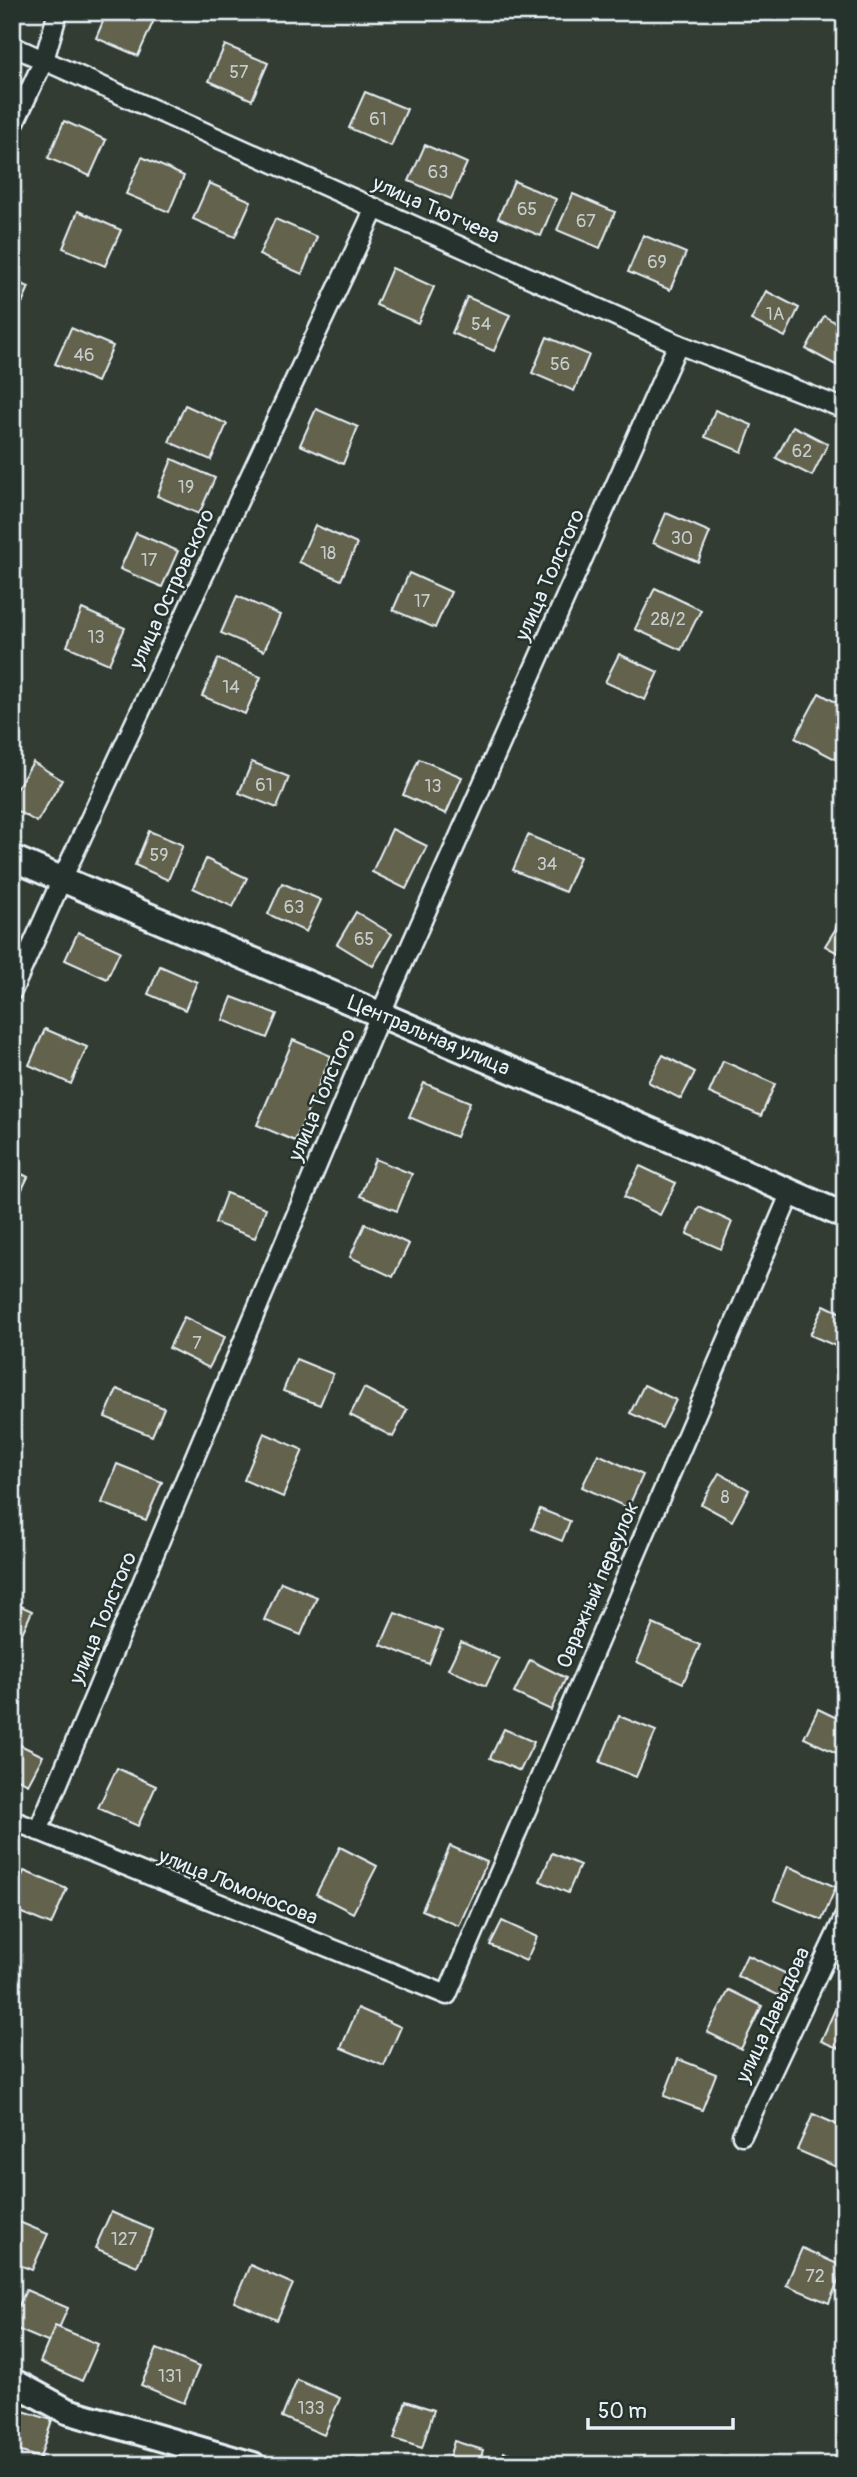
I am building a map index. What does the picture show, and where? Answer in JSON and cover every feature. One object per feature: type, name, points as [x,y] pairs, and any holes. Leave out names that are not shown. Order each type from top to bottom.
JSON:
[{"type":"street","points":[[12,128],[44,60],[58,12]]},
{"type":"street","name":"улица Тютчева","points":[[12,46],[678,344],[845,409]]},
{"type":"street","name":"улица Островского","points":[[12,991],[375,208]]},
{"type":"street","name":"улица Толстого","points":[[38,1831],[380,1014],[678,344]]},
{"type":"street","name":"Центральная улица","points":[[12,858],[845,1216]]},
{"type":"street","name":"Овражный переулок","points":[[447,1996],[791,1192]]},
{"type":"street","name":"улица Ломоносова","points":[[12,1820],[447,1996]]},
{"type":"street","name":"улица Давыдова","points":[[742,2135],[845,1916]]},
{"type":"street","points":[[12,2381],[67,2411],[253,2465]]},
{"type":"building","points":[[107,12],[136,12],[154,20],[138,56],[96,38]]},
{"type":"building","points":[[225,45],[268,63],[252,100],[209,81]]},
{"type":"building","points":[[365,92],[407,109],[391,146],[349,128]]},
{"type":"building","points":[[64,121],[106,140],[90,176],[48,158]]},
{"type":"building","points":[[425,145],[467,163],[451,199],[409,181]]},
{"type":"building","points":[[142,157],[184,176],[169,212],[126,194]]},
{"type":"building","points":[[514,181],[556,199],[541,236],[498,218]]},
{"type":"building","points":[[209,183],[251,201],[235,237],[193,219]]},
{"type":"building","points":[[573,194],[615,212],[600,248],[557,230]]},
{"type":"building","points":[[78,211],[121,230],[105,266],[63,248]]},
{"type":"building","points":[[275,219],[317,237],[302,274],[259,255]]},
{"type":"building","points":[[643,235],[686,253],[670,290],[628,272]]},
{"type":"building","points":[[392,268],[434,287],[418,323],[376,305]]},
{"type":"building","points":[[12,280],[29,287],[13,324],[12,323]]},
{"type":"building","points":[[766,291],[799,308],[785,337],[751,320]]},
{"type":"building","points":[[467,297],[510,315],[494,351],[452,333]]},
{"type":"building","points":[[824,316],[845,328],[845,370],[806,349]]},
{"type":"building","points":[[71,328],[113,346],[97,382],[55,364]]},
{"type":"building","points":[[547,337],[589,355],[574,391],[532,373]]},
{"type":"building","points":[[185,405],[227,424],[211,460],[169,442]]},
{"type":"building","points":[[316,409],[358,427],[343,464],[300,445]]},
{"type":"building","points":[[715,410],[752,425],[742,452],[705,437]]},
{"type":"building","points":[[793,426],[828,444],[812,476],[776,458]]},
{"type":"building","points":[[172,459],[215,478],[199,514],[157,496]]},
{"type":"building","points":[[666,513],[710,532],[698,562],[653,543]]},
{"type":"building","points":[[315,525],[357,544],[341,580],[299,562]]},
{"type":"building","points":[[136,533],[178,551],[162,587],[120,569]]},
{"type":"building","points":[[409,573],[451,592],[435,628],[393,610]]},
{"type":"building","points":[[655,588],[701,610],[681,650],[635,629]]},
{"type":"building","points":[[237,596],[280,615],[264,651],[221,633]]},
{"type":"building","points":[[82,609],[125,628],[109,664],[67,646]]},
{"type":"building","points":[[619,654],[658,672],[645,700],[605,682]]},
{"type":"building","points":[[218,659],[261,677],[245,714],[202,696]]},
{"type":"building","points":[[819,693],[845,707],[845,746],[837,760],[795,738]]},
{"type":"building","points":[[419,759],[462,777],[446,814],[403,795]]},
{"type":"building","points":[[33,762],[62,780],[37,822],[12,808],[12,796]]},
{"type":"building","points":[[252,762],[289,777],[277,808],[239,793]]},
{"type":"building","points":[[392,829],[427,846],[406,889],[372,872]]},
{"type":"building","points":[[149,831],[183,845],[168,880],[135,865]]},
{"type":"building","points":[[528,835],[580,857],[565,892],[513,870]]},
{"type":"building","points":[[206,859],[247,878],[233,907],[193,888]]},
{"type":"building","points":[[282,883],[321,900],[306,932],[268,914]]},
{"type":"building","points":[[356,912],[392,934],[373,966],[337,944]]},
{"type":"building","points":[[843,917],[845,918],[845,957],[825,946]]},
{"type":"building","points":[[78,932],[120,951],[107,979],[65,960]]},
{"type":"building","points":[[160,966],[197,982],[185,1010],[148,994]]},
{"type":"building","points":[[232,997],[277,1014],[267,1038],[223,1020]]},
{"type":"building","points":[[45,1029],[87,1047],[71,1084],[29,1065]]},
{"type":"building","points":[[293,1040],[331,1056],[295,1141],[257,1125]]},
{"type":"building","points":[[663,1055],[695,1072],[681,1099],[648,1082]]},
{"type":"building","points":[[723,1061],[775,1084],[761,1116],[709,1093]]},
{"type":"building","points":[[424,1083],[470,1102],[456,1137],[409,1117]]},
{"type":"building","points":[[375,1159],[412,1174],[397,1211],[360,1196]]},
{"type":"building","points":[[640,1166],[676,1183],[660,1215],[624,1197]]},
{"type":"building","points":[[12,1169],[28,1177],[13,1208],[12,1207]]},
{"type":"building","points":[[226,1193],[266,1208],[255,1238],[215,1223]]},
{"type":"building","points":[[699,1207],[732,1222],[721,1249],[687,1234]]},
{"type":"building","points":[[365,1224],[409,1244],[393,1277],[350,1257]]},
{"type":"building","points":[[824,1305],[845,1315],[845,1350],[810,1335]]},
{"type":"building","points":[[184,1317],[225,1337],[209,1368],[169,1348]]},
{"type":"building","points":[[296,1359],[333,1374],[320,1405],[283,1391]]},
{"type":"building","points":[[644,1385],[676,1400],[662,1428],[630,1413]]},
{"type":"building","points":[[364,1388],[407,1410],[393,1437],[350,1415]]},
{"type":"building","points":[[117,1389],[164,1408],[152,1436],[105,1417]]},
{"type":"building","points":[[264,1433],[303,1450],[283,1497],[244,1480]]},
{"type":"building","points":[[598,1454],[643,1475],[628,1508],[582,1487]]},
{"type":"building","points":[[117,1464],[162,1482],[146,1520],[102,1503]]},
{"type":"building","points":[[719,1473],[749,1490],[732,1521],[701,1504]]},
{"type":"building","points":[[540,1509],[570,1521],[562,1541],[532,1529]]},
{"type":"building","points":[[281,1582],[317,1597],[301,1635],[264,1620]]},
{"type":"building","points":[[12,1602],[32,1611],[20,1638],[12,1635]]},
{"type":"building","points":[[395,1613],[442,1631],[429,1664],[381,1645]]},
{"type":"building","points":[[653,1624],[700,1645],[683,1683],[637,1662]]},
{"type":"building","points":[[461,1642],[499,1659],[486,1686],[448,1669]]},
{"type":"building","points":[[530,1660],[566,1678],[551,1710],[514,1693]]},
{"type":"building","points":[[818,1709],[845,1722],[845,1757],[804,1738]]},
{"type":"building","points":[[619,1716],[656,1731],[636,1777],[600,1762]]},
{"type":"building","points":[[504,1729],[534,1742],[520,1771],[490,1758]]},
{"type":"building","points":[[12,1741],[43,1756],[28,1784],[12,1776]]},
{"type":"building","points":[[117,1768],[156,1786],[138,1826],[98,1808]]},
{"type":"building","points":[[450,1846],[487,1862],[459,1926],[422,1910]]},
{"type":"building","points":[[340,1847],[377,1866],[353,1913],[316,1894]]},
{"type":"building","points":[[552,1853],[580,1865],[568,1893],[540,1881]]},
{"type":"building","points":[[788,1866],[836,1887],[822,1920],[774,1900]]},
{"type":"building","points":[[24,1871],[67,1889],[51,1925],[12,1909],[12,1899]]},
{"type":"building","points":[[502,1921],[537,1937],[526,1961],[490,1945]]},
{"type":"building","points":[[747,1955],[791,1976],[782,1997],[737,1976]]},
{"type":"building","points":[[729,1990],[762,2006],[741,2049],[707,2032]]},
{"type":"building","points":[[837,2005],[845,2008],[845,2051],[821,2041]]},
{"type":"building","points":[[358,2008],[401,2027],[384,2066],[341,2048]]},
{"type":"building","points":[[678,2059],[716,2074],[702,2110],[664,2096]]},
{"type":"building","points":[[813,2114],[845,2128],[845,2156],[839,2168],[797,2150]]},
{"type":"building","points":[[111,2212],[153,2230],[137,2266],[95,2248]]},
{"type":"building","points":[[12,2219],[48,2234],[32,2270],[12,2262]]},
{"type":"building","points":[[802,2248],[844,2267],[829,2303],[786,2285]]},
{"type":"building","points":[[250,2265],[293,2284],[277,2320],[234,2302]]},
{"type":"building","points":[[26,2290],[68,2308],[52,2344],[12,2327],[12,2320]]},
{"type":"building","points":[[55,2326],[98,2344],[82,2381],[40,2362]]},
{"type":"building","points":[[157,2349],[199,2367],[184,2403],[141,2385]]},
{"type":"building","points":[[297,2380],[340,2398],[324,2435],[282,2417]]},
{"type":"building","points":[[406,2401],[434,2410],[422,2448],[394,2439]]},
{"type":"building","points":[[23,2411],[52,2420],[40,2458],[12,2449]]},
{"type":"building","points":[[454,2441],[483,2450],[479,2465],[447,2465]]},
{"type":"building","points":[[504,2452],[533,2461],[532,2465],[500,2465]]}]
